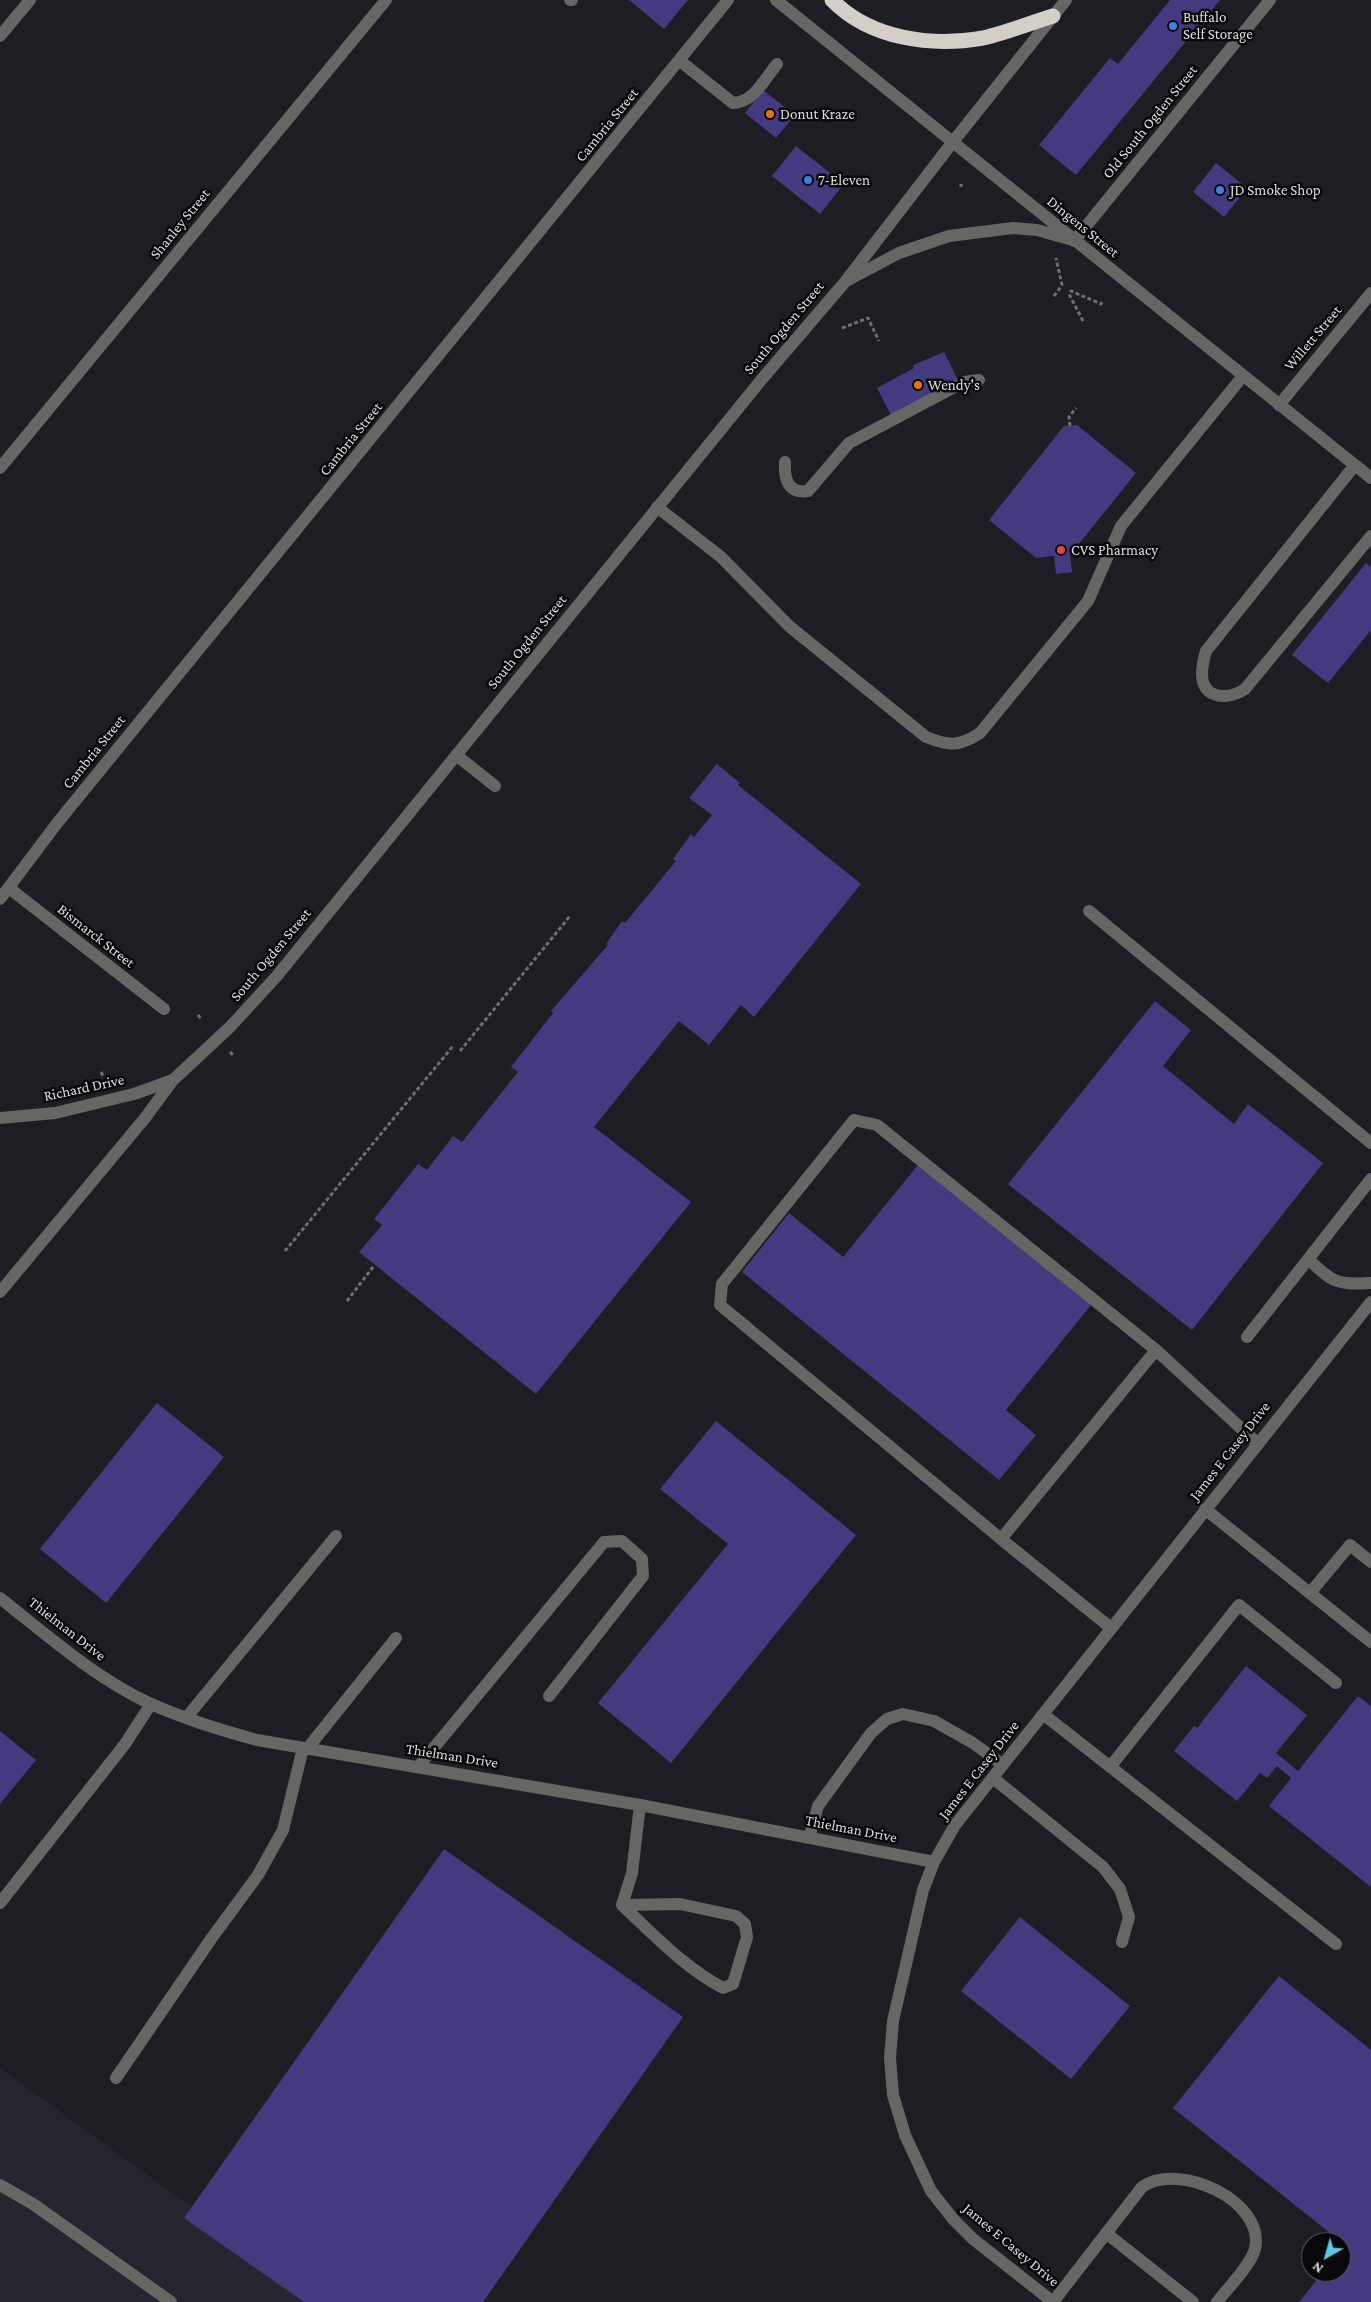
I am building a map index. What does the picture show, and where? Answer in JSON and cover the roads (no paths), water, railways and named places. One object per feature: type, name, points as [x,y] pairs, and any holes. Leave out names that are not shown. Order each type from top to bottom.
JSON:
[{"type":"highway","points":[[832,0],[861,21],[887,33],[919,40],[952,42],[985,37],[1053,16]]},
{"type":"street","points":[[0,36],[30,0]]},
{"type":"street","name":"Shanley Street","points":[[0,468],[386,0]]},
{"type":"street","name":"Cambria Street","points":[[0,899],[64,814],[728,0]]},
{"type":"street","name":"Dingens Street","points":[[776,0],[1371,478]]},
{"type":"street","name":"South Ogden Street","points":[[1,1290],[145,1118],[173,1080],[230,1027],[276,977],[657,507],[845,282],[952,143],[1066,0]]},
{"type":"street","name":"Old South Ogden Street","points":[[1074,241],[1270,0]]},
{"type":"street","points":[[680,61],[733,103],[743,102],[751,98],[776,64]]},
{"type":"street","points":[[845,282],[899,253],[949,236],[1014,228],[1037,230],[1074,241]]},
{"type":"street","name":"Willett Street","points":[[1279,405],[1371,293]]},
{"type":"street","points":[[657,507],[722,557],[789,626],[926,737],[941,743],[955,744],[966,742],[980,733],[1088,601],[1121,526],[1243,376]]},
{"type":"street","points":[[785,462],[784,476],[790,487],[801,492],[808,492],[849,443],[964,382],[979,380]]},
{"type":"street","points":[[1354,465],[1206,651],[1202,675],[1204,685],[1212,694],[1223,697],[1236,695],[1245,689],[1371,536]]},
{"type":"street","points":[[456,755],[495,786]]},
{"type":"street","name":"Bismarck Street","points":[[9,888],[164,1009]]},
{"type":"street","points":[[1089,911],[1371,1143]]},
{"type":"street","name":"Richard Drive","points":[[0,1118],[54,1114],[134,1094],[173,1080]]},
{"type":"street","points":[[1111,1628],[720,1305],[722,1284],[854,1120],[877,1125],[1156,1350],[1257,1443]]},
{"type":"street","points":[[1247,1337],[1371,1179]]},
{"type":"street","points":[[1308,1259],[1330,1280],[1344,1284],[1371,1283]]},
{"type":"street","name":"James E Casey Drive","points":[[1053,2302],[973,2238],[953,2219],[931,2192],[905,2135],[893,2095],[890,2058],[893,2021],[923,1890],[934,1862],[956,1825],[1257,1443],[1371,1302]]},
{"type":"street","points":[[1001,1539],[1156,1350]]},
{"type":"street","points":[[1205,1509],[1371,1642]]},
{"type":"street","points":[[186,1718],[336,1536]]},
{"type":"street","points":[[418,1767],[604,1542],[622,1541],[642,1559],[643,1576],[549,1696]]},
{"type":"street","points":[[1310,1593],[1350,1545],[1371,1562]]},
{"type":"street","name":"Thielman Drive","points":[[0,1598],[96,1672],[151,1704],[186,1718],[257,1740],[640,1805],[934,1862]]},
{"type":"street","points":[[1110,1766],[1239,1605],[1336,1683]]},
{"type":"street","points":[[116,2078],[211,1939],[258,1875],[283,1830],[305,1748],[396,1638]]},
{"type":"street","points":[[0,1903],[125,1744],[151,1704]]},
{"type":"street","points":[[809,1838],[818,1806],[871,1733],[887,1719],[903,1714],[934,1721],[973,1743],[1003,1765]]},
{"type":"street","points":[[1043,1714],[1336,1944]]},
{"type":"street","points":[[993,1778],[1103,1867],[1120,1889],[1129,1916],[1122,1942]]},
{"type":"street","points":[[622,1905],[632,1873],[640,1805]]},
{"type":"street","points":[[680,1904],[736,1916],[744,1924],[747,1937],[733,1984],[723,1988],[705,1979],[622,1905],[680,1904]]},
{"type":"street","points":[[1053,2302],[1142,2187],[1149,2182],[1163,2179],[1194,2181],[1227,2195],[1241,2207],[1250,2224],[1256,2239],[1252,2257],[1217,2302]]},
{"type":"street","points":[[0,2186],[33,2204],[171,2302]]},
{"type":"street","points":[[1106,2233],[1193,2302]]},
{"type":"street","points":[[1032,2302],[1041,2292]]},
{"type":"place","name":"Buffalo Self Storage","points":[[1173,26]]},
{"type":"place","name":"Donut Kraze","points":[[770,114]]},
{"type":"place","name":"7-Eleven","points":[[808,180]]},
{"type":"place","name":"JD Smoke Shop","points":[[1220,190]]},
{"type":"place","name":"Wendy's","points":[[918,385]]},
{"type":"place","name":"CVS Pharmacy","points":[[1061,550]]}]
